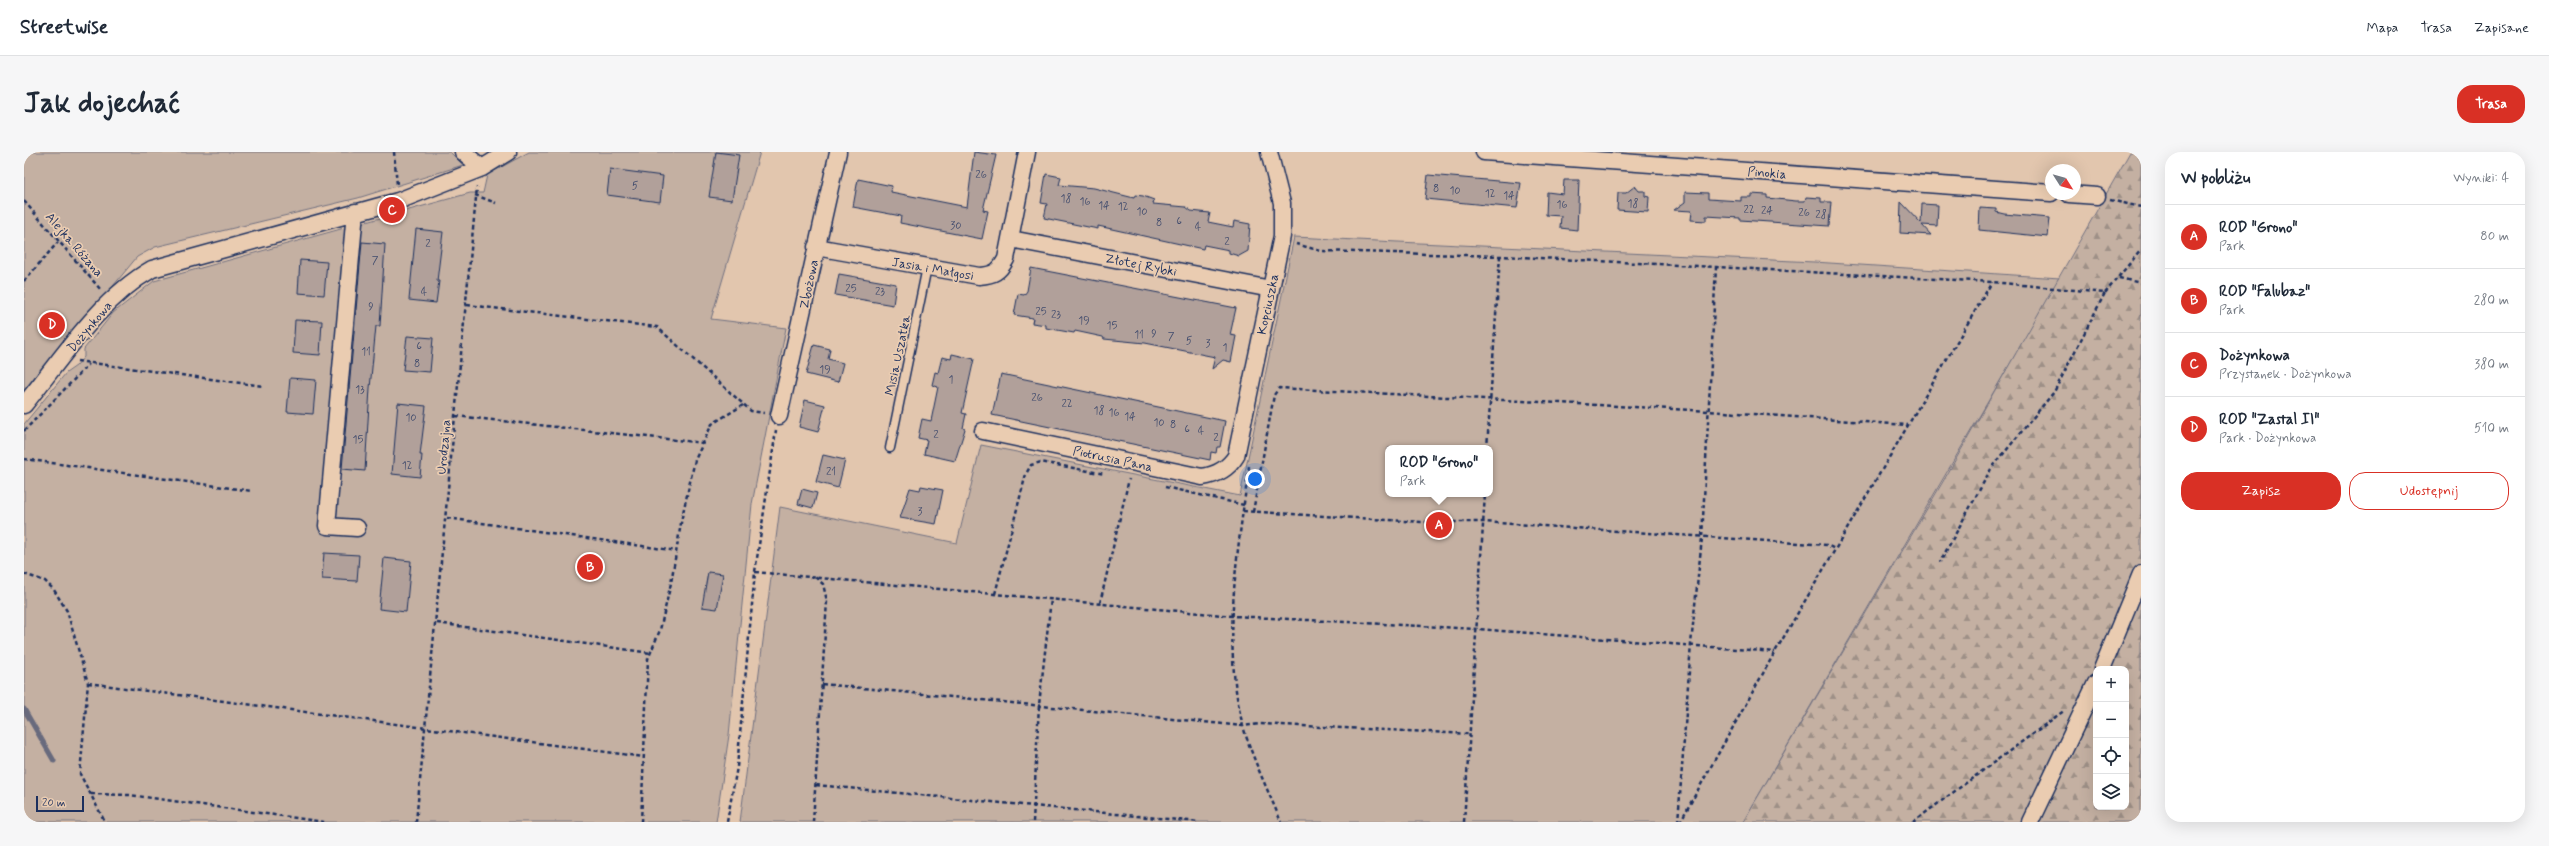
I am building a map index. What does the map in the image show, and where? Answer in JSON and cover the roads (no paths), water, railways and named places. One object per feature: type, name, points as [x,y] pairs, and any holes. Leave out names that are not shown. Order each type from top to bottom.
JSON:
[{"type":"street","points":[[463,152],[482,168]]},
{"type":"street","name":"Dożynkowa","points":[[24,405],[110,300],[133,280],[152,269],[398,200],[482,168],[508,152]]},
{"type":"street","name":"Zbożowa","points":[[779,416],[838,152]]},
{"type":"street","name":"Jasia i Małgosi","points":[[816,247],[979,276],[992,275],[1000,270],[1006,260],[1028,152]]},
{"type":"street","name":"Kopciuszka","points":[[1243,457],[1271,289],[1282,236],[1282,203],[1269,152]]},
{"type":"street","name":"Pinokia","points":[[1484,152],[2045,193]]},
{"type":"street","points":[[2081,195],[2097,196]]},
{"type":"street","points":[[355,212],[327,526],[357,528]]},
{"type":"street","name":"Złotej Rybki","points":[[1011,239],[1271,289]]},
{"type":"street","name":"Piotrusia Pana","points":[[983,431],[1202,477],[1221,471],[1243,457]]},
{"type":"street","points":[[2103,666],[2141,574]]},
{"type":"street","points":[[2030,822],[2093,689]]},
{"type":"lane","name":"Misia Uszatka","points":[[890,448],[927,267]]},
{"type":"waterway","points":[[24,709],[54,761]]},
{"type":"place","name":"Dożynkowa","points":[[392,210]]},
{"type":"place","name":"ROD \"Zastal II\"","points":[[52,325]]},
{"type":"place","name":"ROD \"Grono\"","points":[[1439,525]]},
{"type":"place","name":"ROD \"Falubaz\"","points":[[590,567]]}]
